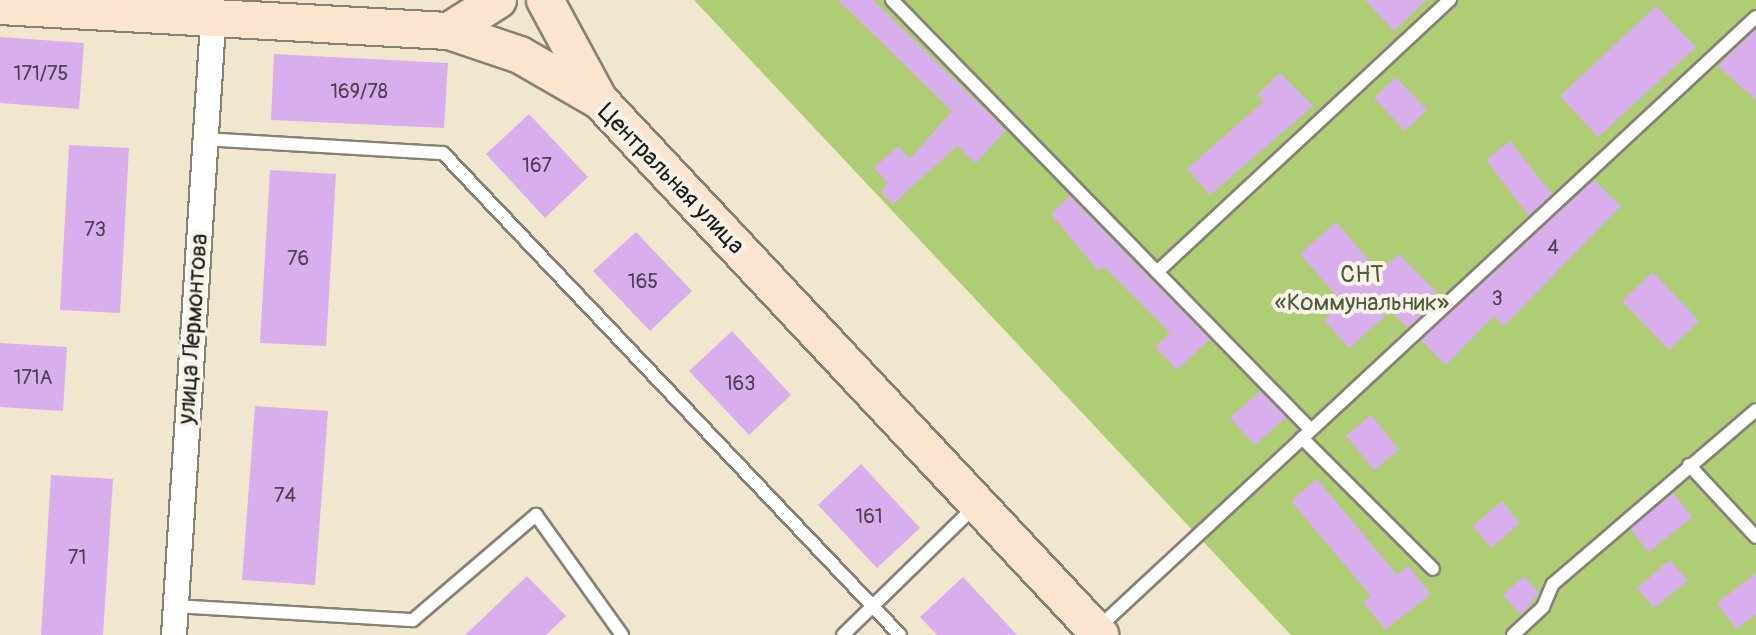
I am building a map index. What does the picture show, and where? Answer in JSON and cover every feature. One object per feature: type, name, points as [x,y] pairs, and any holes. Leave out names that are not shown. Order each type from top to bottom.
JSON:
[{"type":"street","points":[[449,31],[498,0]]},
{"type":"street","points":[[545,0],[600,101]]},
{"type":"street","name":"Центральная улица","points":[[0,6],[213,23],[449,31],[520,55],[600,101],[1098,632]]},
{"type":"street","name":"улица Лермонтова","points":[[174,635],[213,23]]},
{"type":"lane","points":[[1157,272],[1450,0]]},
{"type":"lane","points":[[901,3],[1433,569]]},
{"type":"lane","points":[[1098,632],[1306,434],[1756,17]]},
{"type":"lane","points":[[205,139],[443,153],[900,635]]},
{"type":"lane","points":[[1513,635],[1543,607],[1553,584],[1756,410]]},
{"type":"lane","points":[[1689,465],[1756,537]]},
{"type":"lane","points":[[843,635],[977,504]]},
{"type":"lane","points":[[176,606],[413,620],[536,515],[622,635]]},
{"type":"green space","name":"СНТ «Коммунальник»","points":[[694,0],[1756,0],[1756,635],[1291,635]]},
{"type":"building","points":[[838,0],[873,0],[1006,130],[976,163],[957,146],[893,204],[881,192],[888,183],[874,168],[898,146],[910,159],[952,111]]},
{"type":"building","points":[[1365,0],[1426,0],[1394,31]]},
{"type":"building","points":[[1656,6],[1696,47],[1598,137],[1560,96]]},
{"type":"building","points":[[1756,29],[1756,100],[1718,66]]},
{"type":"building","points":[[0,37],[84,43],[79,109],[0,103]]},
{"type":"building","points":[[274,54],[448,63],[444,128],[271,120]]},
{"type":"building","points":[[1280,73],[1313,106],[1210,195],[1187,169],[1264,101],[1257,95]]},
{"type":"building","points":[[1396,77],[1427,110],[1405,131],[1374,98]]},
{"type":"building","points":[[529,114],[588,177],[545,218],[486,154]]},
{"type":"building","points":[[1510,141],[1552,194],[1529,216],[1486,160]]},
{"type":"building","points":[[69,145],[129,148],[120,313],[60,310]]},
{"type":"building","points":[[270,170],[336,174],[326,346],[260,343]]},
{"type":"building","points":[[1594,180],[1621,206],[1504,326],[1494,316],[1446,365],[1421,340]]},
{"type":"building","points":[[1070,196],[1210,339],[1177,370],[1155,347],[1170,333],[1104,267],[1098,271],[1051,214]]},
{"type":"building","points":[[1336,222],[1379,272],[1399,254],[1441,297],[1408,328],[1391,311],[1349,348],[1324,320],[1343,303],[1300,254]]},
{"type":"building","points":[[636,232],[692,291],[650,331],[593,271]]},
{"type":"building","points":[[1653,272],[1699,321],[1669,350],[1622,301]]},
{"type":"building","points":[[732,331],[791,395],[749,435],[689,371]]},
{"type":"building","points":[[0,343],[67,347],[63,411],[0,407]]},
{"type":"building","points":[[1260,391],[1286,417],[1255,445],[1230,418]]},
{"type":"building","points":[[255,406],[328,411],[315,585],[242,580]]},
{"type":"building","points":[[1371,415],[1399,450],[1374,470],[1346,436]]},
{"type":"building","points":[[861,464],[920,528],[877,568],[818,505]]},
{"type":"building","points":[[51,475],[113,479],[103,635],[41,635]]},
{"type":"building","points":[[1317,479],[1397,575],[1408,566],[1431,594],[1385,630],[1363,602],[1371,596],[1291,501]]},
{"type":"building","points":[[1673,493],[1692,517],[1649,552],[1630,529]]},
{"type":"building","points":[[1502,501],[1520,523],[1491,548],[1473,526]]},
{"type":"building","points":[[1670,560],[1688,581],[1654,608],[1637,588]]},
{"type":"building","points":[[1756,573],[1756,614],[1736,629],[1717,603]]},
{"type":"building","points":[[527,576],[566,616],[546,635],[465,635]]},
{"type":"building","points":[[1524,576],[1539,593],[1521,615],[1503,595]]},
{"type":"building","points":[[963,577],[1017,635],[937,635],[920,617]]}]
